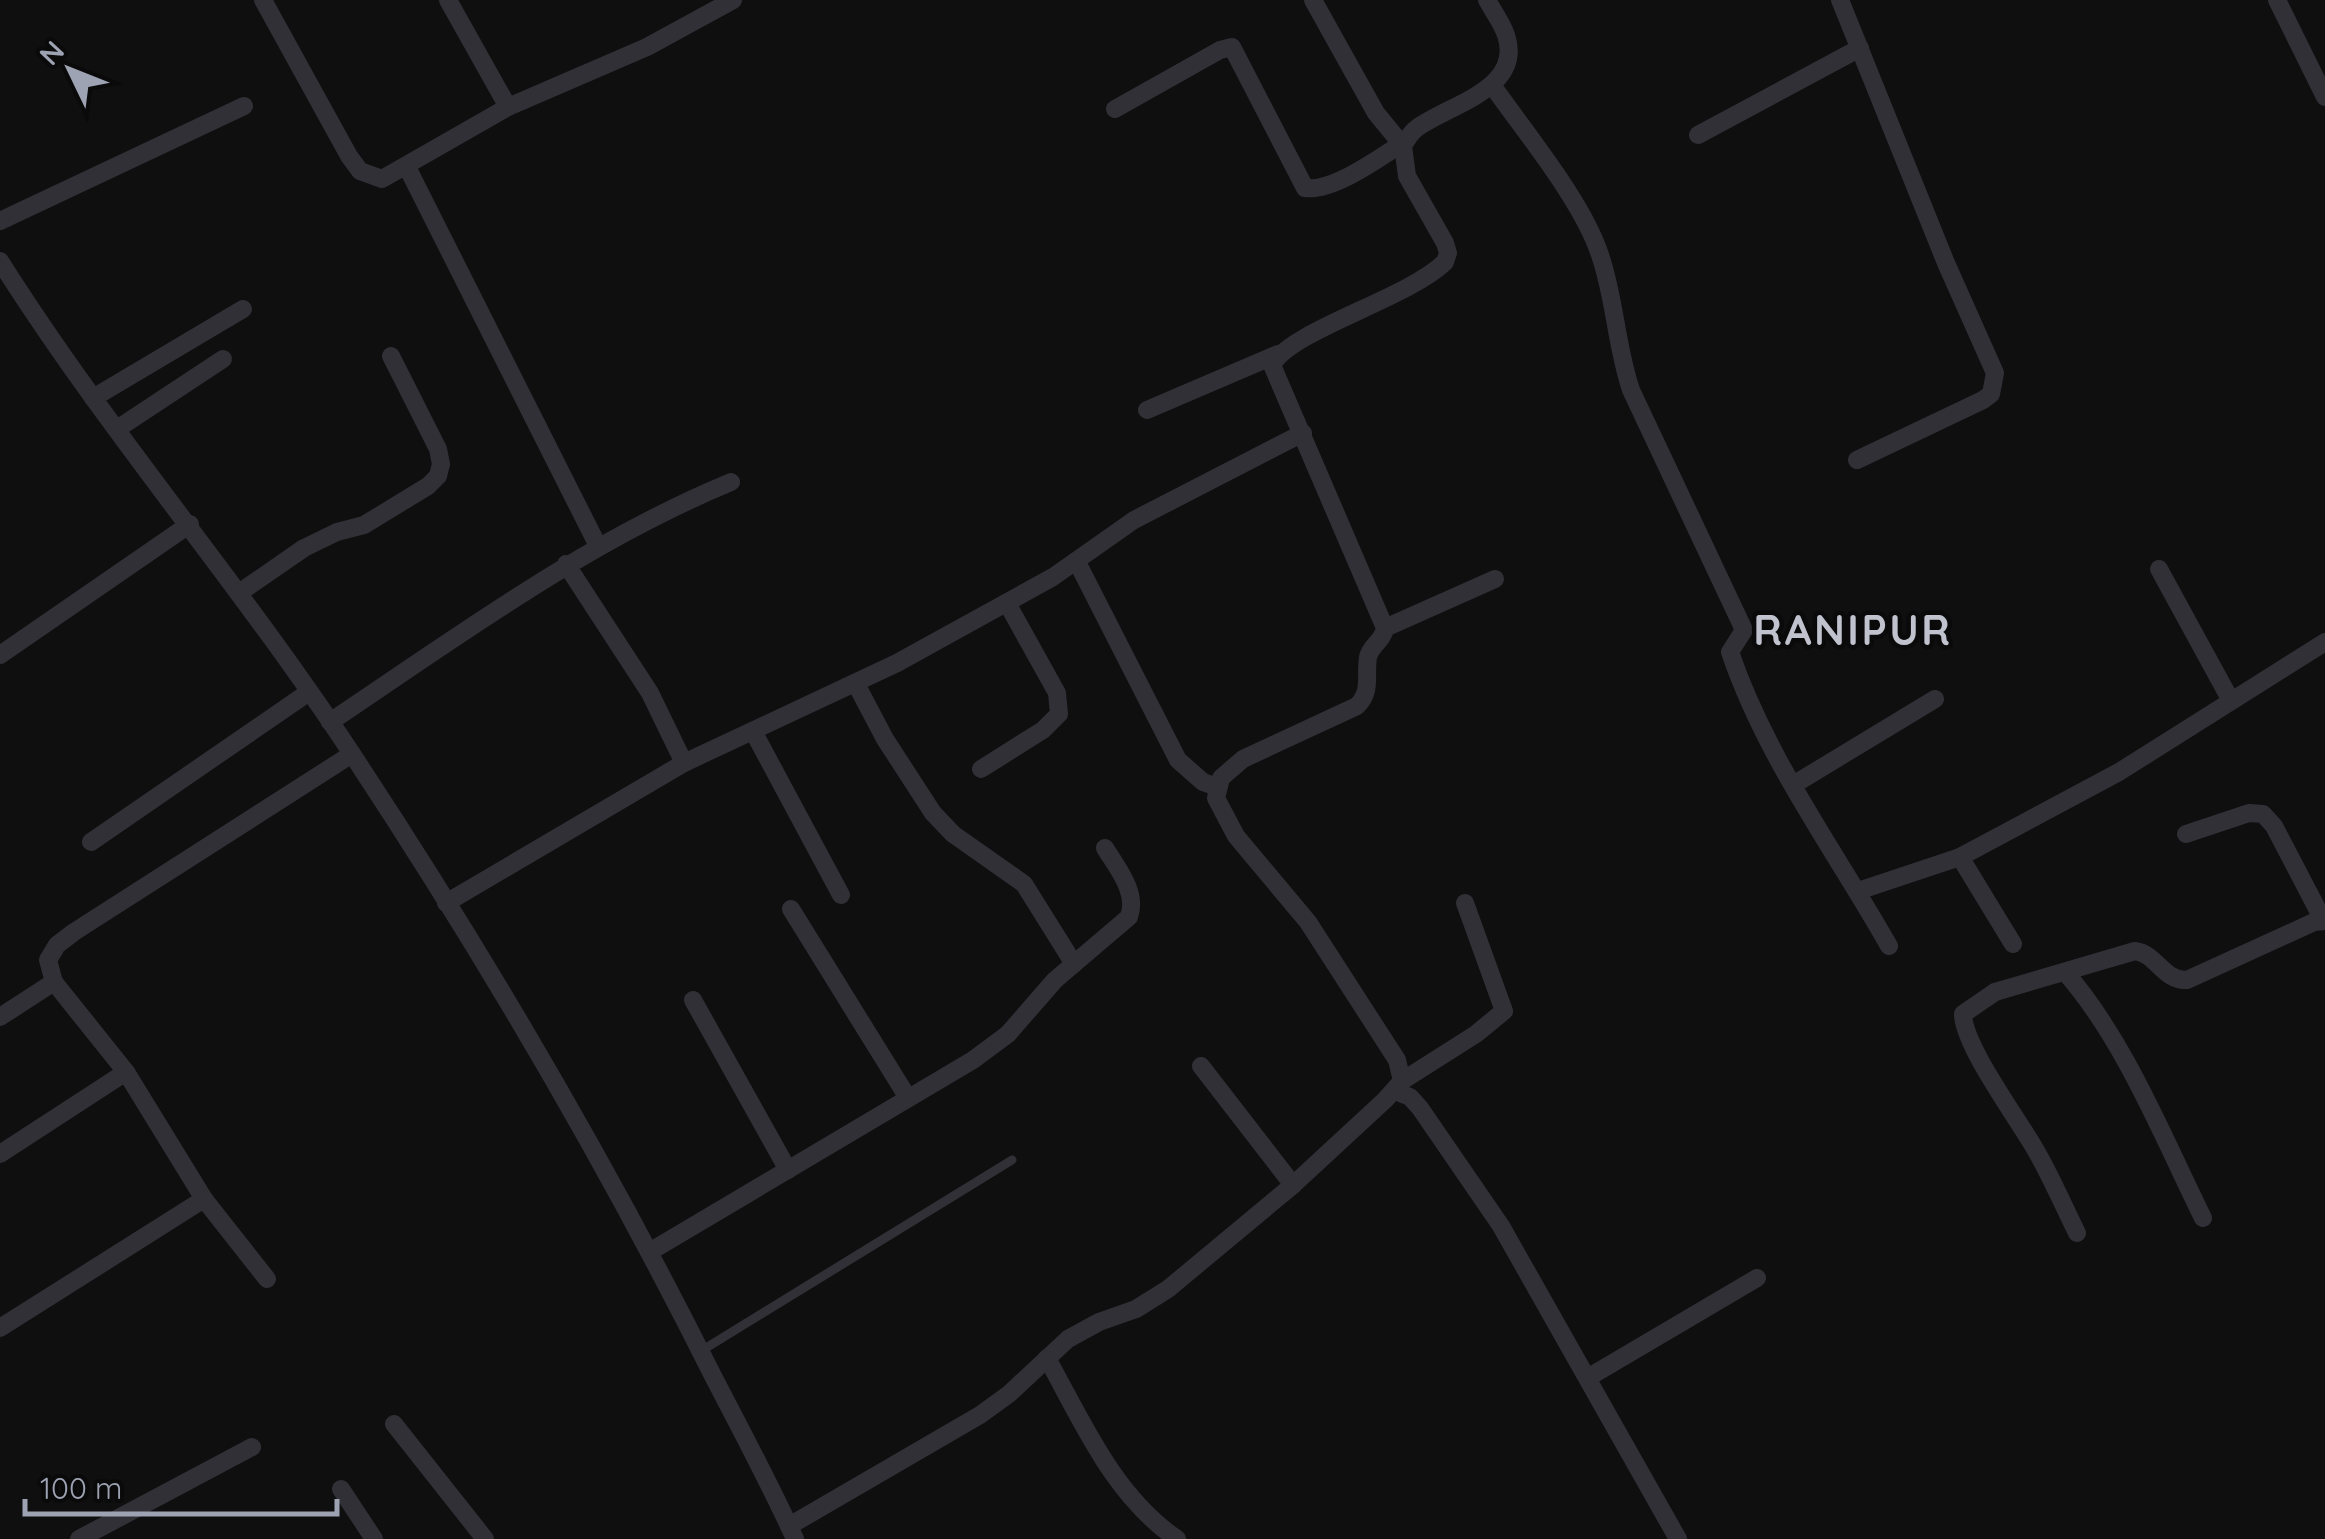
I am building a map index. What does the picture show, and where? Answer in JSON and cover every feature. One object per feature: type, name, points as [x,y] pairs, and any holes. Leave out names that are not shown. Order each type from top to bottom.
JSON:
[{"type":"street","points":[[263,0],[348,156],[360,171],[382,179],[508,108],[647,47],[733,0]]},
{"type":"street","points":[[448,0],[508,108]]},
{"type":"street","points":[[1148,410],[1278,354],[1375,305],[1444,262],[1448,254],[1407,176],[1402,145],[1376,114],[1313,0]]},
{"type":"street","points":[[1115,109],[1232,47],[1305,188],[1315,189],[1352,174],[1402,145],[1414,130],[1492,85],[1505,70],[1510,55],[1506,34],[1487,0]]},
{"type":"street","points":[[1840,0],[1946,263],[1996,372],[1991,394],[1983,400],[1857,460]]},
{"type":"street","points":[[2278,0],[2325,96]]},
{"type":"street","points":[[1698,135],[1860,48]]},
{"type":"street","points":[[1492,85],[1594,239],[1601,256],[1621,359],[1632,390],[1744,630],[1730,652],[1746,699],[1889,946]]},
{"type":"street","points":[[0,220],[244,106]]},
{"type":"street","points":[[406,167],[598,546]]},
{"type":"street","points":[[0,261],[93,398],[190,524],[330,722],[446,904],[650,1251],[792,1533],[980,1415],[1009,1394],[1068,1338],[1159,1296],[1293,1184],[1398,1086],[1504,1012],[1465,903]]},
{"type":"street","points":[[93,398],[242,309]]},
{"type":"street","points":[[1278,354],[1272,366],[1276,378],[1385,628],[1384,636],[1370,652],[1366,698],[1357,706],[1243,759],[1216,787],[1220,808],[1236,836],[1308,922],[1397,1060],[1398,1086],[1420,1108],[1460,1162],[1589,1377],[1678,1539]]},
{"type":"street","points":[[239,594],[304,548],[337,532],[364,525],[402,504],[438,476],[438,449],[392,356]]},
{"type":"street","points":[[117,429],[223,359]]},
{"type":"street","points":[[446,904],[684,763],[856,684],[1077,562],[1134,520],[1303,433]]},
{"type":"street","points":[[330,722],[566,564],[673,506],[732,482]]},
{"type":"street","points":[[0,655],[190,524]]},
{"type":"street","points":[[1077,562],[1178,760],[1189,773],[1216,787]]},
{"type":"street","points":[[566,564],[650,692],[684,763]]},
{"type":"street","points":[[2159,569],[2230,700]]},
{"type":"street","points":[[1385,628],[1495,579]]},
{"type":"street","points":[[981,768],[1043,730],[1060,714],[1058,693],[1006,603]]},
{"type":"street","points":[[1858,891],[1960,857],[2119,772],[2325,642]]},
{"type":"street","points":[[856,684],[885,739],[933,814],[953,834],[1024,884],[1074,964]]},
{"type":"street","points":[[90,842],[309,692]]},
{"type":"street","points":[[1793,786],[1936,699]]},
{"type":"street","points":[[753,731],[841,895]]},
{"type":"street","points":[[267,1279],[204,1199],[126,1072],[54,982],[48,960],[57,945],[74,932],[352,754]]},
{"type":"street","points":[[2077,1232],[2037,1153],[1978,1056],[1962,1018],[1968,1008],[1995,992],[2135,951],[2146,953],[2170,977],[2187,980],[2324,921],[2274,826],[2262,814],[2249,814],[2186,834]]},
{"type":"street","points":[[650,1251],[992,1048],[1074,964],[1122,924],[1132,908],[1127,886],[1105,848]]},
{"type":"street","points":[[1960,857],[2012,944]]},
{"type":"street","points":[[790,909],[908,1098]]},
{"type":"street","points":[[2064,972],[2088,999],[2124,1061],[2203,1218]]},
{"type":"street","points":[[0,1017],[54,982]]},
{"type":"street","points":[[692,1000],[788,1170]]},
{"type":"street","points":[[1200,1066],[1293,1184]]},
{"type":"street","points":[[0,1154],[126,1072]]},
{"type":"street","points":[[0,1328],[204,1199]]},
{"type":"street","points":[[1589,1377],[1757,1278]]},
{"type":"street","points":[[1047,1358],[1117,1480],[1137,1506],[1178,1539]]},
{"type":"street","points":[[394,1424],[485,1539]]},
{"type":"street","points":[[79,1539],[252,1447]]},
{"type":"street","points":[[341,1489],[374,1539]]},
{"type":"lane","points":[[701,1351],[1012,1160]]},
{"type":"district","name":"RANIPUR","points":[[1853,629]]}]
